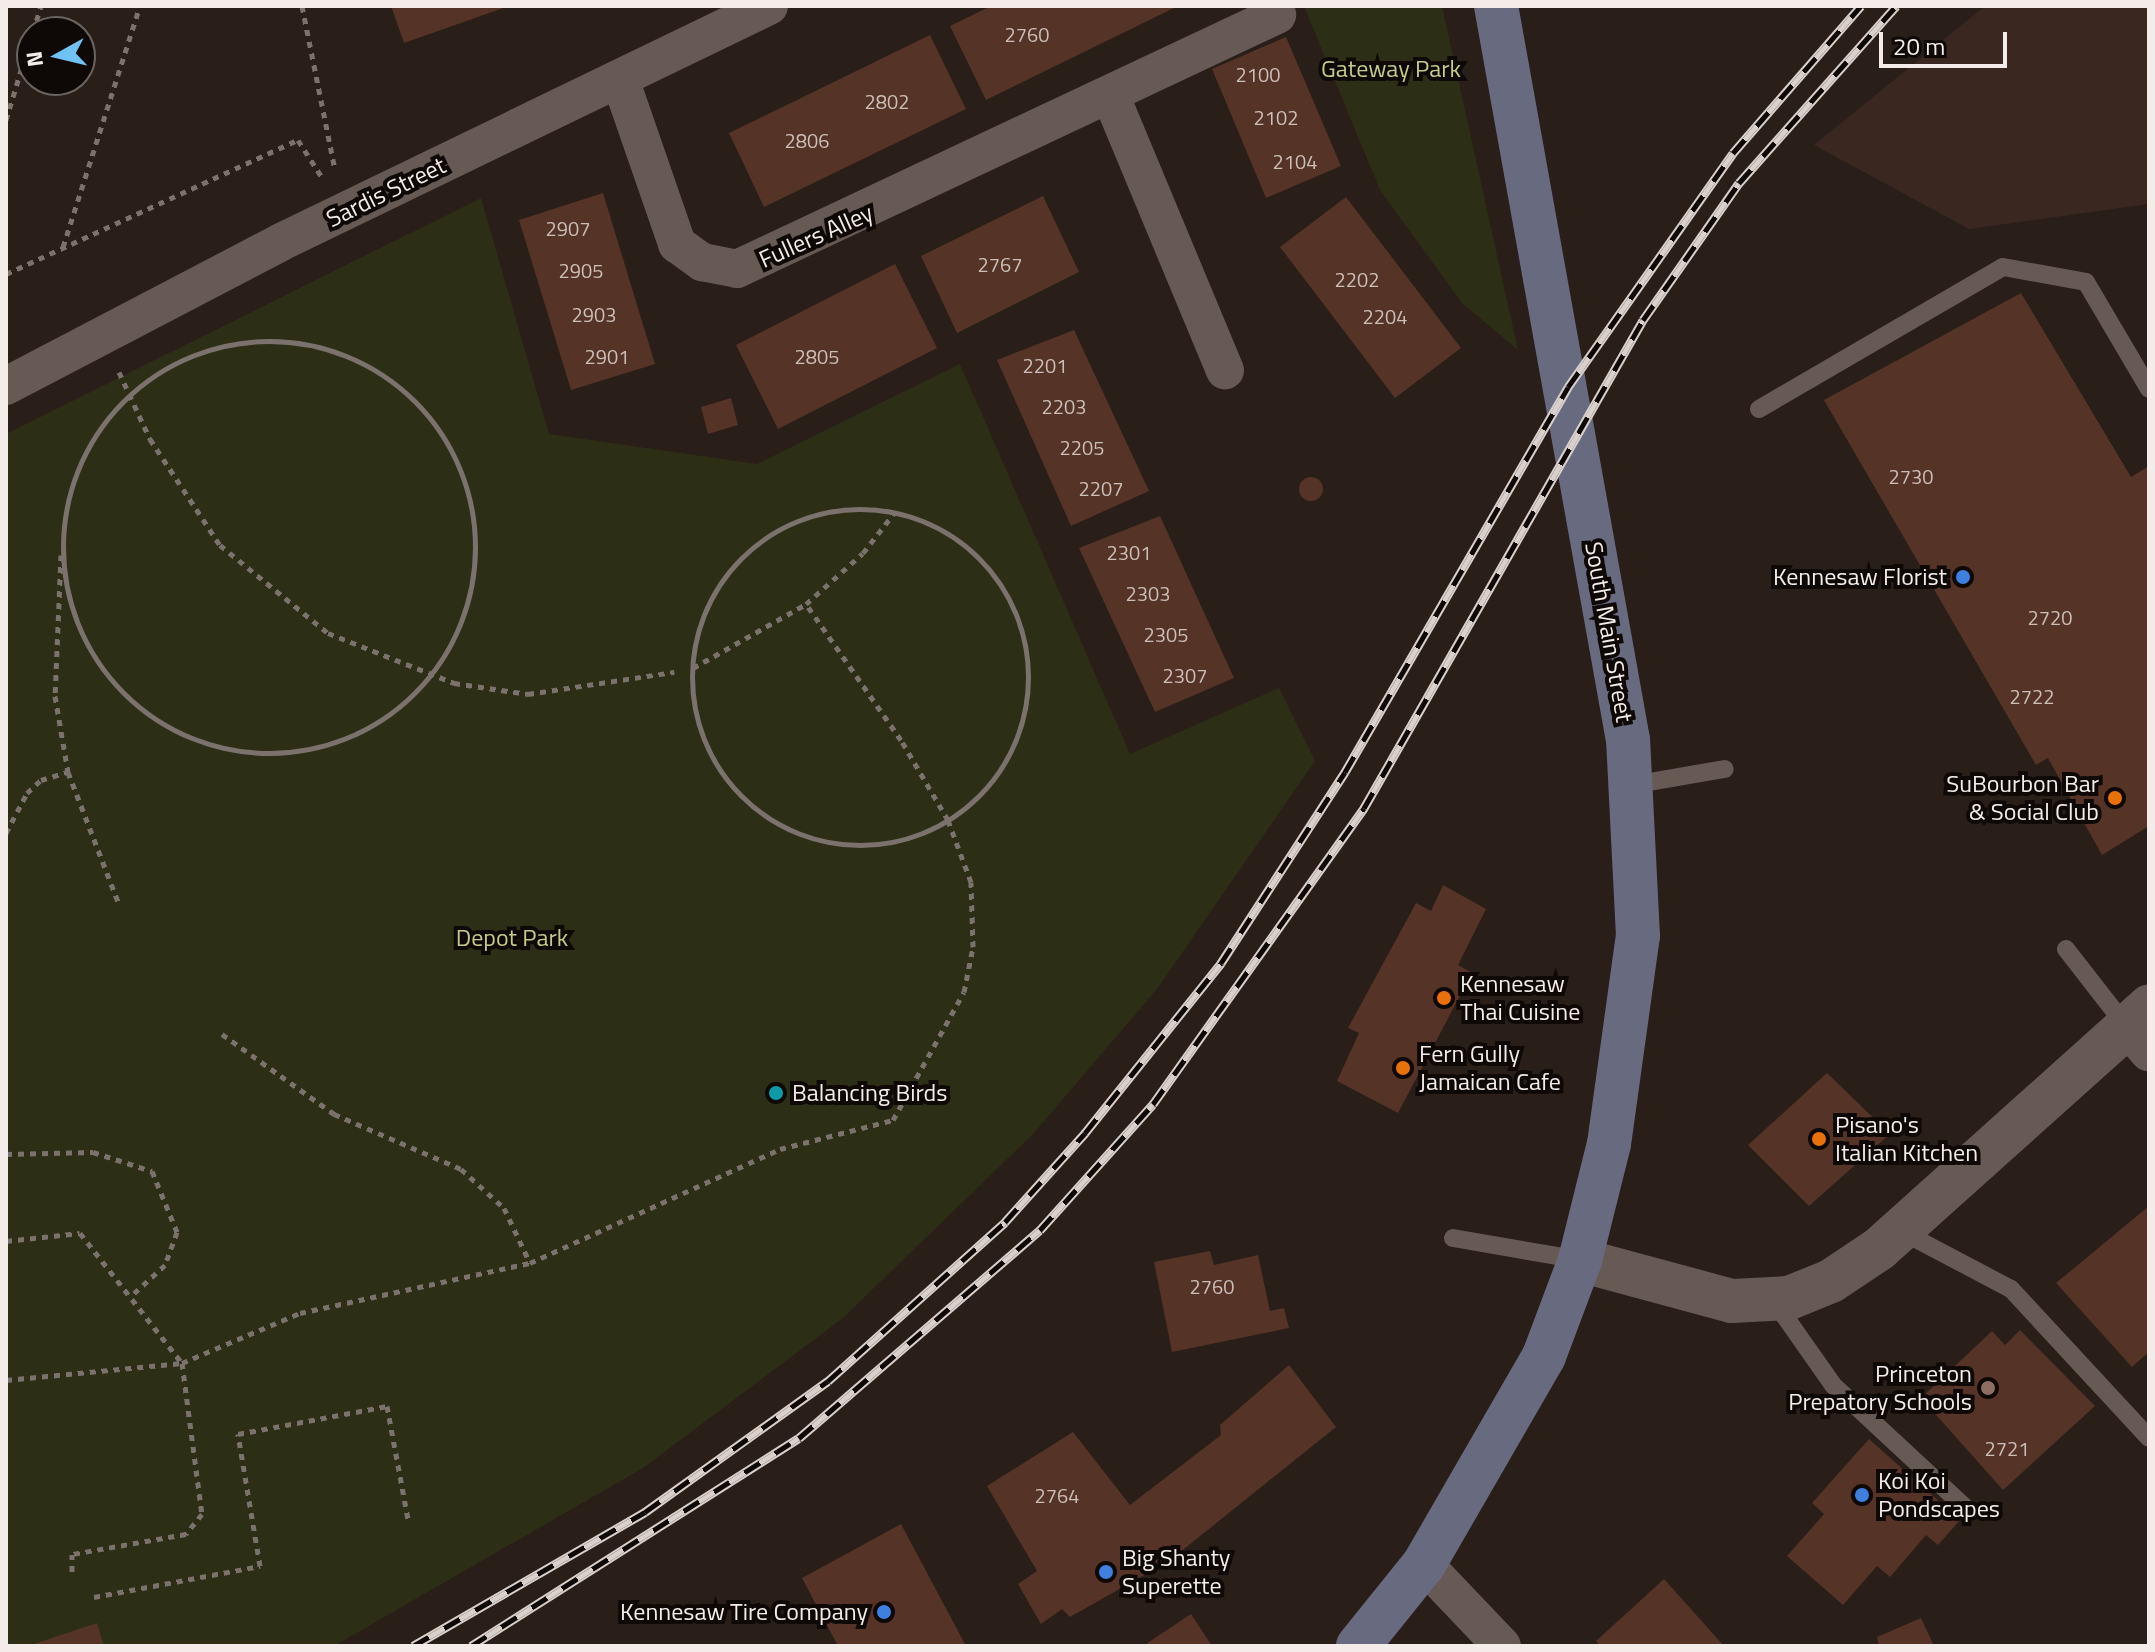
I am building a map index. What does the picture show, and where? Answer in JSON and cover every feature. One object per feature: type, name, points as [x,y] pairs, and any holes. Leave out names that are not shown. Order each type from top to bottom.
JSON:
[{"type":"main road","name":"South Main Street","points":[[1358,1646],[1424,1564],[1544,1356],[1580,1260],[1629,1022],[1638,907],[1632,785],[1607,620],[1522,167],[1496,6]]},
{"type":"street","name":"Sardis Street","points":[[6,386],[343,212],[769,6]]},
{"type":"street","name":"Fullers Alley","points":[[620,79],[677,244],[702,262],[737,269],[1112,99],[1277,15]]},
{"type":"street","points":[[1112,99],[1225,370]]},
{"type":"street","points":[[1580,1260],[1732,1301],[1773,1299],[1831,1281],[1899,1229],[2141,1029]]},
{"type":"street","points":[[1424,1564],[1502,1646]]},
{"type":"lane","points":[[1759,409],[2003,267],[2086,282],[2149,389]]},
{"type":"lane","points":[[1632,785],[1725,769]]},
{"type":"lane","points":[[2066,949],[2141,1029]]},
{"type":"lane","points":[[1899,1229],[2011,1289],[2149,1438]]},
{"type":"lane","points":[[1453,1238],[1580,1260]]},
{"type":"lane","points":[[1773,1299],[1833,1385],[1970,1512]]},
{"type":"path","points":[[62,248],[140,6]]},
{"type":"path","points":[[302,6],[343,212]]},
{"type":"path","points":[[6,120],[16,87]]},
{"type":"path","points":[[6,274],[298,140],[343,212]]},
{"type":"path","points":[[63,542],[73,613],[102,668],[134,704],[198,741],[234,751],[307,751],[375,724],[430,676],[464,612],[475,542],[470,506],[445,440],[397,386],[334,352],[265,340],[197,354],[130,395],[76,473],[63,542],[54,651],[68,772],[119,904]]},
{"type":"path","points":[[113,360],[195,511],[248,573],[328,633],[430,676],[545,693],[674,672]]},
{"type":"path","points":[[863,508],[895,512],[946,533],[981,560],[1012,606],[1025,648],[1024,714],[1013,746],[982,791],[948,820],[919,835],[854,845],[811,837],[761,813],[717,764],[694,702],[692,668],[708,606],[745,554],[800,520],[863,508]]},
{"type":"path","points":[[692,668],[806,604],[863,553],[895,512]]},
{"type":"path","points":[[6,1380],[182,1363],[300,1313],[530,1263],[592,1241],[810,1138],[881,1127],[904,1105],[964,992],[973,947],[971,882],[948,820],[847,656],[806,604]]},
{"type":"path","points":[[6,833],[27,793],[41,780],[68,772]]},
{"type":"path","points":[[222,1034],[334,1114],[461,1169],[504,1208],[530,1263]]},
{"type":"path","points":[[6,1154],[93,1152],[152,1171],[165,1187],[177,1232],[165,1265],[130,1297]]},
{"type":"path","points":[[6,1241],[80,1233],[182,1363],[202,1514],[186,1534],[72,1554],[72,1574]]},
{"type":"path","points":[[94,1597],[260,1566],[238,1434],[387,1406],[408,1519]]},
{"type":"shaded area","points":[[1985,6],[2149,6],[2149,204],[1969,229],[1814,145]]},
{"type":"green space","name":"Gateway Park","points":[[1304,6],[1442,6],[1518,350],[1462,303],[1380,190]]},
{"type":"green space","name":"Depot Park","points":[[481,198],[549,434],[757,464],[960,364],[1130,754],[1279,688],[1315,761],[1157,989],[1033,1134],[843,1318],[643,1468],[334,1646],[6,1646],[6,434]]},
{"type":"building","points":[[391,6],[509,6],[404,43]]},
{"type":"building","points":[[991,6],[1178,6],[986,100],[950,26]]},
{"type":"building","points":[[930,35],[966,109],[764,207],[729,133]]},
{"type":"building","points":[[1286,37],[1341,166],[1266,198],[1212,69]]},
{"type":"building","points":[[603,193],[655,364],[571,390],[519,220]]},
{"type":"building","points":[[1043,196],[1079,272],[957,333],[921,256]]},
{"type":"building","points":[[1346,197],[1461,348],[1395,398],[1280,247]]},
{"type":"building","points":[[895,264],[937,348],[778,429],[736,345]]},
{"type":"building","points":[[2021,293],[2131,477],[2149,466],[2149,826],[2102,855],[2048,758],[2036,765],[1824,400]]},
{"type":"building","points":[[1074,330],[1149,491],[1071,526],[997,360]]},
{"type":"building","points":[[731,398],[738,425],[708,434],[701,407]]},
{"type":"building","points":[[1311,477],[1319,481],[1323,489],[1319,497],[1311,501],[1303,497],[1299,489],[1303,481]]},
{"type":"building","points":[[1160,516],[1234,678],[1155,712],[1079,548]]},
{"type":"building","points":[[1443,885],[1486,909],[1458,965],[1472,973],[1398,1113],[1337,1081],[1359,1033],[1348,1028],[1416,903],[1431,911]]},
{"type":"building","name":"Pisano's Italian Kitchen","points":[[1827,1073],[1890,1134],[1809,1206],[1748,1145]]},
{"type":"building","points":[[2149,1206],[2149,1352],[2132,1367],[2056,1283]]},
{"type":"building","points":[[1210,1251],[1214,1265],[1258,1255],[1270,1311],[1284,1308],[1289,1328],[1172,1352],[1154,1262]]},
{"type":"building","points":[[2020,1330],[2095,1406],[2003,1490],[1921,1398],[1992,1331],[2005,1345]]},
{"type":"building","points":[[1289,1365],[1336,1427],[1169,1561],[1070,1617],[1062,1609],[1041,1624],[1018,1584],[1037,1571],[987,1486],[1073,1432],[1130,1505],[1221,1435],[1220,1425]]},
{"type":"building","points":[[1869,1439],[1960,1520],[1938,1545],[1926,1535],[1890,1577],[1877,1566],[1843,1605],[1787,1556],[1824,1514],[1812,1503]]},
{"type":"building","name":"Kennesaw Tire Company","points":[[901,1524],[966,1646],[838,1646],[802,1578]]},
{"type":"building","points":[[1664,1579],[1724,1646],[1600,1646],[1596,1641]]},
{"type":"building","points":[[1191,1614],[1212,1646],[1143,1646]]},
{"type":"building","points":[[1921,1618],[1934,1646],[1879,1646],[1877,1637]]},
{"type":"building","points":[[97,1623],[104,1646],[31,1646],[31,1645]]},
{"type":"railway","points":[[413,1646],[645,1512],[828,1381],[1005,1222],[1085,1133],[1221,963],[1345,772],[1568,387],[1733,153],[1861,6]]},
{"type":"railway","points":[[471,1646],[799,1438],[1040,1230],[1153,1104],[1364,808],[1643,320],[1739,183],[1896,6]]},
{"type":"place","name":"Kennesaw Florist","points":[[1963,577]]},
{"type":"place","name":"SuBourbon Bar & Social Club","points":[[2115,798]]},
{"type":"place","name":"Kennesaw Thai Cuisine","points":[[1444,998]]},
{"type":"place","name":"Fern Gully Jamaican Cafe","points":[[1403,1068]]},
{"type":"place","name":"Balancing Birds","points":[[776,1093]]},
{"type":"place","name":"Pisano's Italian Kitchen","points":[[1819,1139]]},
{"type":"place","name":"Princeton Prepatory Schools","points":[[1988,1388]]},
{"type":"place","name":"Koi Koi Pondscapes","points":[[1862,1495]]},
{"type":"place","name":"Big Shanty Superette","points":[[1106,1572]]},
{"type":"place","name":"Kennesaw Tire Company","points":[[884,1612]]}]
